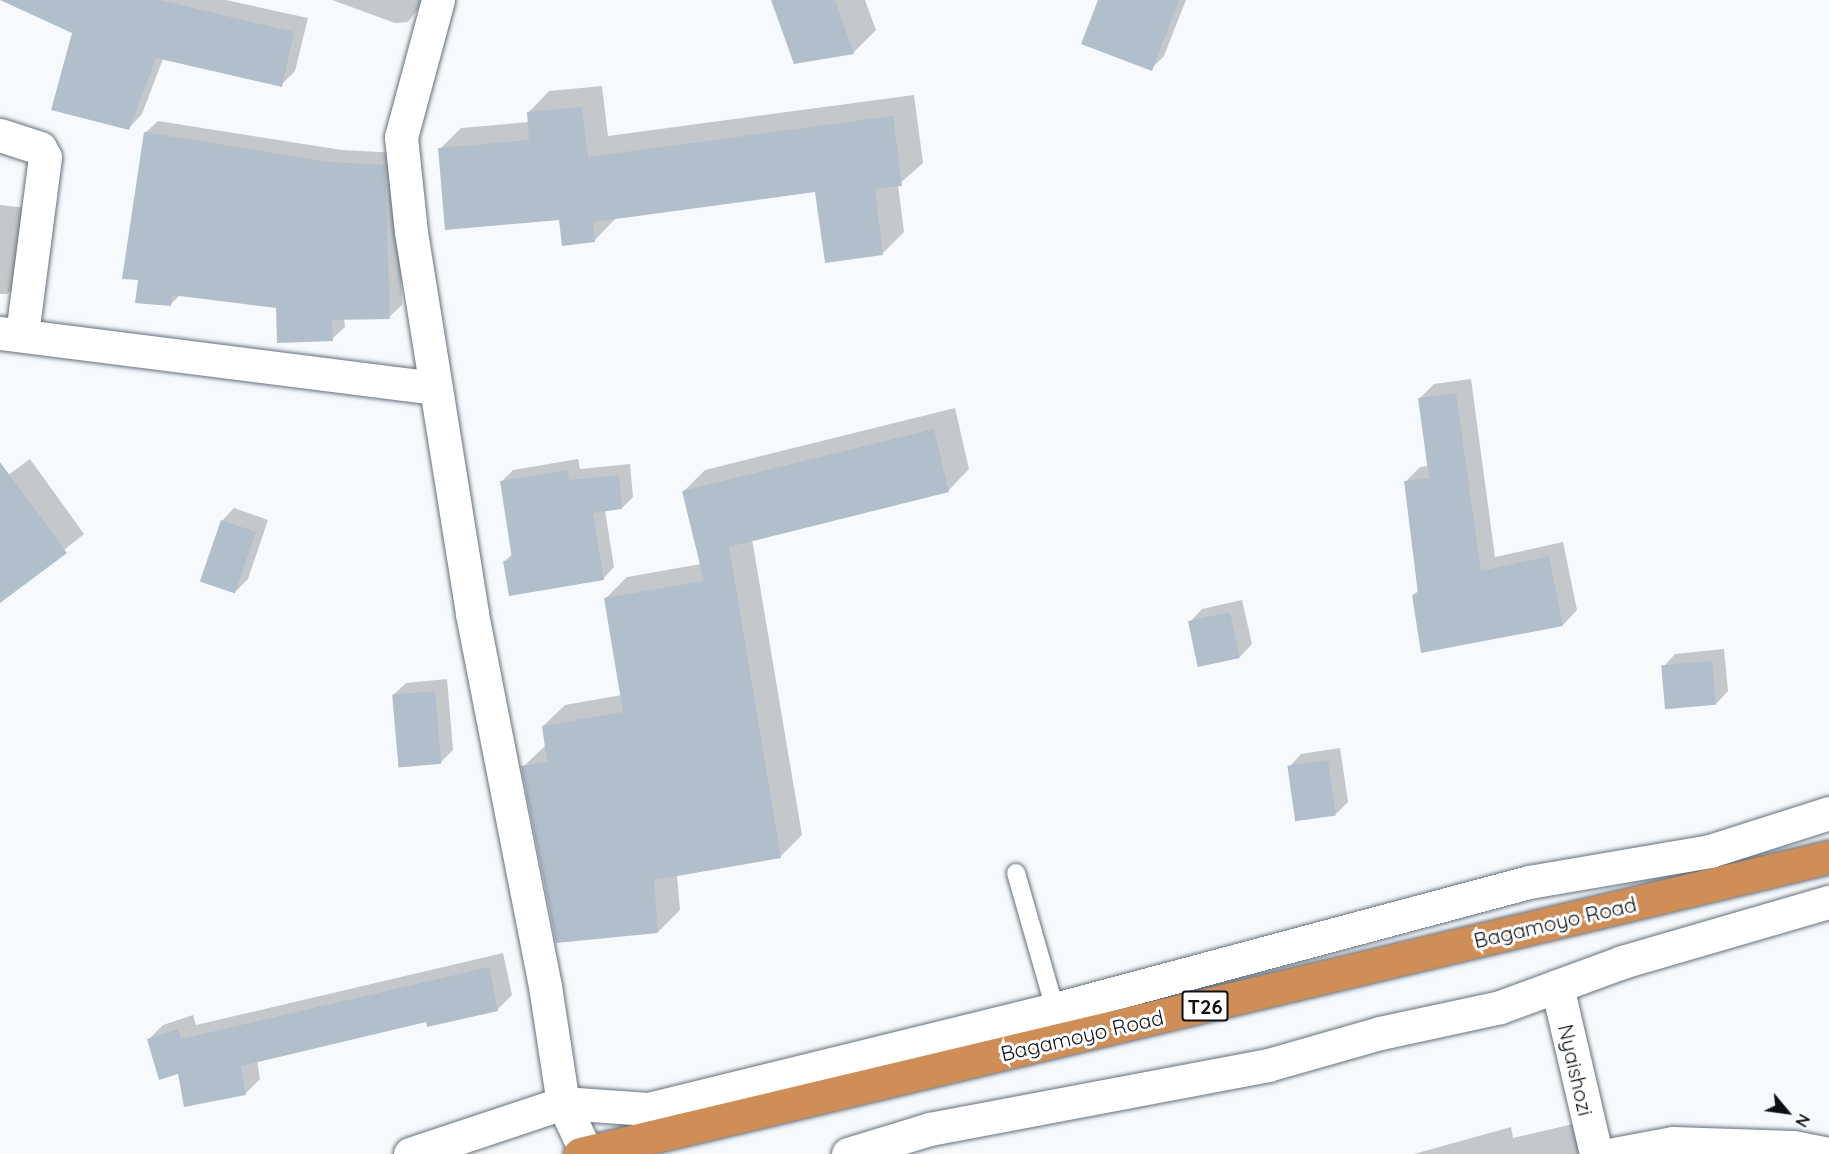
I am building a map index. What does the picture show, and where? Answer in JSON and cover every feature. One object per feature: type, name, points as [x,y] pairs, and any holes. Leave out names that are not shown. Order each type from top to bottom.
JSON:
[{"type":"highway","name":"Bagamoyo Road","points":[[585,1153],[1829,857]]},
{"type":"street","points":[[438,0],[401,137],[411,232],[472,615],[545,986],[563,1103],[585,1153]]},
{"type":"street","points":[[0,135],[40,148],[45,158],[11,333],[436,388]]},
{"type":"street","points":[[410,1154],[563,1103],[648,1109],[1055,1010],[1529,882],[1710,851],[1829,813]]},
{"type":"street","points":[[848,1154],[930,1129],[1268,1065],[1380,1033],[1500,1007],[1622,962],[1829,902]]},
{"type":"street","name":"Nyaishozi","points":[[1557,986],[1596,1154]]},
{"type":"street","points":[[1614,1154],[1684,1143],[1793,1147],[1829,1154]]},
{"type":"lane","points":[[1016,873],[1055,1010]]},
{"type":"building","points":[[0,0],[160,0],[294,32],[282,87],[156,58],[129,130],[51,110],[72,33]]},
{"type":"building","points":[[771,0],[835,0],[854,54],[794,64]]},
{"type":"building","points":[[1098,0],[1179,0],[1152,71],[1081,44]]},
{"type":"building","points":[[582,107],[588,157],[893,116],[902,186],[875,189],[883,255],[825,263],[815,192],[593,222],[595,242],[562,246],[559,220],[445,230],[438,148],[529,140],[527,112]]},
{"type":"building","points":[[144,132],[329,162],[385,165],[390,319],[332,320],[333,341],[277,343],[276,308],[172,295],[171,306],[135,303],[138,280],[122,279]]},
{"type":"building","points":[[1456,393],[1481,571],[1549,556],[1563,626],[1421,653],[1412,595],[1418,594],[1404,481],[1429,478],[1418,398]]},
{"type":"building","points":[[934,429],[949,492],[729,547],[781,858],[654,880],[658,933],[556,943],[521,766],[547,762],[542,726],[623,712],[604,598],[704,581],[682,491]]},
{"type":"building","points":[[0,462],[67,553],[0,603]]},
{"type":"building","points":[[567,470],[569,480],[619,475],[622,509],[593,513],[604,580],[509,596],[503,561],[512,559],[500,481]]},
{"type":"building","points":[[221,520],[256,532],[235,594],[200,581]]},
{"type":"building","points":[[1230,612],[1240,658],[1198,667],[1188,621]]},
{"type":"building","points":[[1712,661],[1716,705],[1665,709],[1661,665]]},
{"type":"building","points":[[435,691],[441,764],[399,767],[392,695]]},
{"type":"building","points":[[1328,760],[1336,815],[1295,821],[1287,766]]},
{"type":"building","points":[[489,967],[498,1011],[427,1027],[426,1022],[241,1066],[246,1095],[184,1107],[178,1074],[159,1080],[147,1039],[178,1029],[181,1039]]}]
